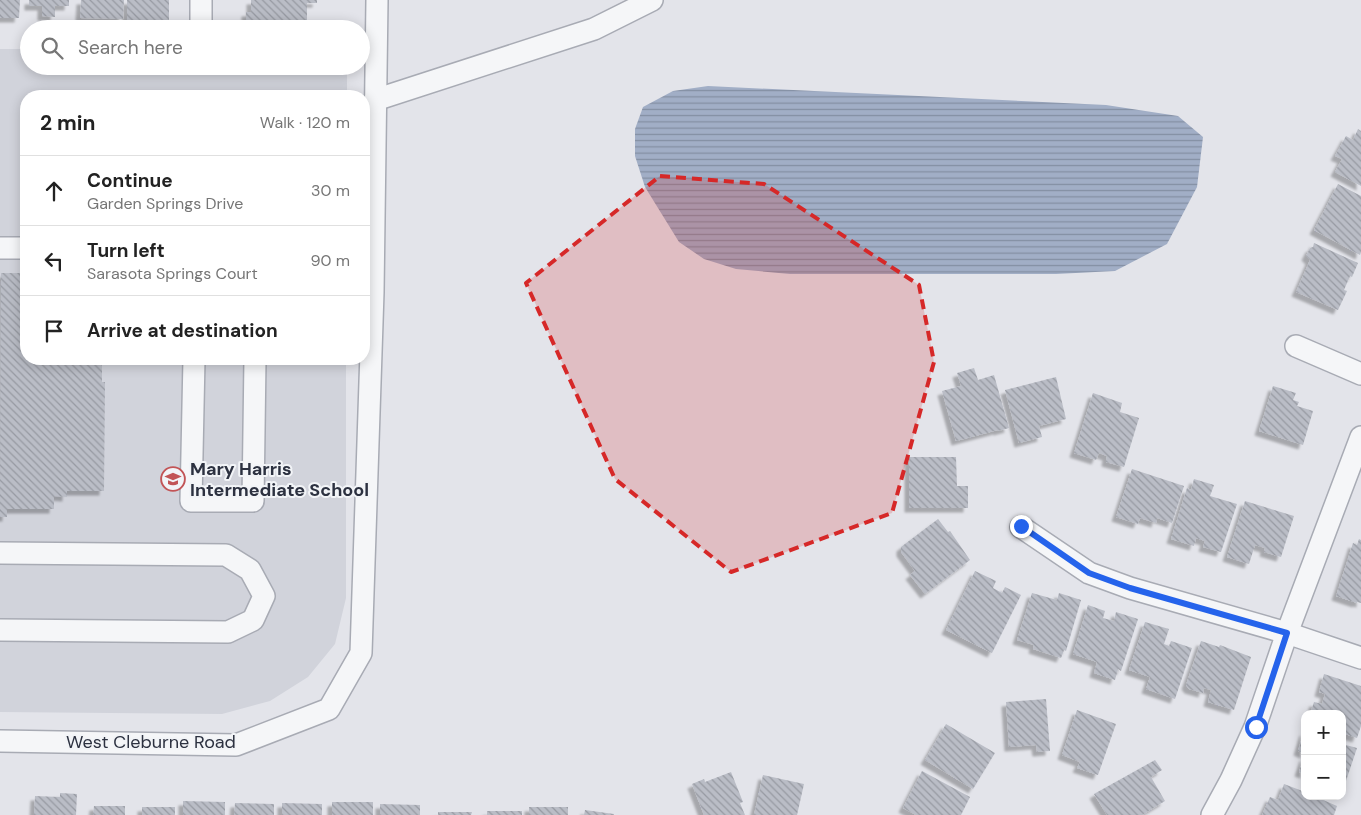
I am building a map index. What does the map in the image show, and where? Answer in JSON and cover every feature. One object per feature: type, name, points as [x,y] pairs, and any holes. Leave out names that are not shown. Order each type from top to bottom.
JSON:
[{"type":"street","points":[[201,0],[201,20]]},
{"type":"street","name":"West Cleburne Road","points":[[370,196],[375,100],[377,0]]},
{"type":"street","points":[[375,100],[594,28],[652,0]]},
{"type":"street","points":[[0,248],[20,248]]},
{"type":"street","points":[[1296,346],[1361,374]]},
{"type":"street","points":[[194,365],[191,501],[253,501],[255,365]]},
{"type":"street","name":"West Cleburne Road","points":[[0,741],[236,745],[329,709],[361,653],[366,365]]},
{"type":"street","points":[[1212,815],[1256,727],[1287,633],[1361,437]]},
{"type":"street","points":[[1021,526],[1089,573],[1130,588],[1287,633],[1361,658]]},
{"type":"street","points":[[0,553],[226,555],[250,570],[264,596],[253,620],[228,632],[0,630]]},
{"type":"highlighted area","points":[[660,176],[764,184],[919,285],[934,362],[892,513],[731,572],[615,479],[526,283]]},
{"type":"shaded area","name":"Mary Harris Intermediate School","points":[[0,49],[20,49],[20,75],[347,75],[347,90],[20,90],[20,365],[346,365],[346,598],[335,644],[308,677],[270,701],[222,714],[0,712]]},
{"type":"water","points":[[708,86],[1106,105],[1178,116],[1203,137],[1197,187],[1167,244],[1115,271],[1056,274],[790,274],[736,269],[704,259],[679,242],[645,187],[635,156],[635,129],[643,107],[673,91]]},
{"type":"building","points":[[0,0],[20,0],[19,18],[0,18]]},
{"type":"building","points":[[29,0],[69,0],[69,6],[55,6],[55,17],[42,16],[42,6],[29,6]]},
{"type":"building","points":[[81,0],[124,0],[123,19],[80,18]]},
{"type":"building","points":[[127,0],[169,0],[169,20],[127,20]]},
{"type":"building","points":[[251,0],[317,0],[317,3],[307,3],[307,20],[246,20],[246,12],[251,12]]},
{"type":"building","points":[[1358,129],[1361,131],[1361,186],[1335,172],[1342,159],[1335,156],[1346,136],[1353,140]]},
{"type":"building","points":[[1338,184],[1361,196],[1360,255],[1314,230]]},
{"type":"building","points":[[1314,243],[1358,263],[1344,290],[1347,291],[1338,310],[1296,292],[1310,260],[1306,256]]},
{"type":"building","points":[[1,273],[20,273],[20,365],[102,365],[102,382],[105,382],[104,491],[67,491],[67,497],[54,496],[54,509],[7,509],[7,517],[0,517]]},
{"type":"building","points":[[974,368],[978,380],[994,375],[1009,428],[956,441],[942,391],[961,386],[957,373]]},
{"type":"building","points":[[1056,377],[1066,419],[1039,426],[1042,437],[1019,443],[1005,390]]},
{"type":"building","points":[[1273,386],[1296,393],[1293,400],[1299,402],[1297,406],[1313,411],[1303,445],[1259,431]]},
{"type":"building","points":[[1093,393],[1122,403],[1120,412],[1139,418],[1124,467],[1106,462],[1107,456],[1099,453],[1096,460],[1074,453]]},
{"type":"building","points":[[909,457],[956,457],[957,486],[968,486],[968,508],[909,508]]},
{"type":"building","points":[[1132,469],[1184,486],[1172,523],[1157,518],[1156,523],[1140,518],[1138,524],[1116,517]]},
{"type":"building","points":[[1194,479],[1214,485],[1210,496],[1237,504],[1221,552],[1203,547],[1205,541],[1196,538],[1194,546],[1171,539],[1187,488],[1191,490]]},
{"type":"building","points":[[1245,501],[1294,516],[1281,557],[1264,552],[1265,548],[1255,545],[1249,564],[1227,557]]},
{"type":"building","points":[[938,519],[948,532],[950,531],[970,560],[925,594],[910,575],[915,571],[901,552],[901,547]]},
{"type":"building","points":[[1359,539],[1361,540],[1361,603],[1357,603],[1336,596],[1353,543],[1357,545]]},
{"type":"building","points":[[975,571],[996,581],[993,588],[1002,593],[1005,587],[1021,595],[992,653],[946,630]]},
{"type":"building","points":[[1032,593],[1057,600],[1059,593],[1081,600],[1066,651],[1064,650],[1061,658],[1033,649],[1034,645],[1017,640]]},
{"type":"building","points":[[1088,605],[1105,611],[1103,618],[1114,621],[1116,612],[1138,619],[1121,671],[1118,669],[1115,680],[1094,673],[1097,662],[1073,654]]},
{"type":"building","points":[[1145,622],[1169,629],[1164,644],[1169,646],[1171,641],[1192,648],[1175,699],[1146,689],[1150,677],[1129,670]]},
{"type":"building","points":[[1201,641],[1219,647],[1220,645],[1251,657],[1234,710],[1208,702],[1211,690],[1204,688],[1203,693],[1189,689],[1186,685]]},
{"type":"building","points":[[1324,674],[1361,686],[1361,726],[1357,738],[1346,734],[1346,710],[1311,710],[1314,702],[1322,704],[1325,694],[1319,692]]},
{"type":"building","points":[[1046,699],[1050,751],[1037,752],[1036,745],[1009,747],[1006,702]]},
{"type":"building","points":[[1077,710],[1116,724],[1098,775],[1077,768],[1080,762],[1062,755]]},
{"type":"building","points":[[946,724],[995,753],[973,789],[925,760]]},
{"type":"building","points":[[1301,741],[1301,752],[1298,751]]},
{"type":"building","points":[[1346,745],[1357,748],[1346,781]]},
{"type":"building","points":[[1155,760],[1162,770],[1151,777],[1165,801],[1142,815],[1107,815],[1094,794]]},
{"type":"building","points":[[922,771],[970,797],[961,815],[916,815],[903,808]]},
{"type":"building","points":[[731,772],[743,802],[740,803],[745,815],[704,815],[692,784],[704,779],[705,782]]},
{"type":"building","points":[[763,775],[804,784],[797,815],[754,815]]},
{"type":"building","points":[[1284,784],[1301,790],[1301,800],[1323,800],[1337,806],[1334,815],[1262,815],[1270,797],[1278,800]]},
{"type":"building","points":[[60,793],[77,794],[76,815],[34,815],[35,796],[60,797]]},
{"type":"building","points":[[183,801],[225,802],[225,815],[183,815]]},
{"type":"building","points":[[332,802],[373,802],[373,815],[332,815]]},
{"type":"building","points":[[235,803],[274,804],[274,815],[234,815]]},
{"type":"building","points":[[282,803],[322,804],[322,815],[282,815]]},
{"type":"building","points":[[380,804],[420,805],[420,815],[380,815]]},
{"type":"building","points":[[94,806],[125,806],[125,815],[93,815]]},
{"type":"building","points":[[142,807],[175,807],[175,815],[142,815]]},
{"type":"building","points":[[529,807],[568,807],[568,815],[529,815]]},
{"type":"building","points":[[585,810],[614,814],[614,815],[584,815]]},
{"type":"building","points":[[487,811],[522,811],[522,815],[487,815]]},
{"type":"building","points":[[438,812],[472,812],[471,815],[438,815]]},
{"type":"place","name":"Mary Harris Intermediate School","points":[[173,479]]},
{"type":"route","points":[[1021,526],[1089,573],[1130,588],[1287,633],[1256,727]]}]
